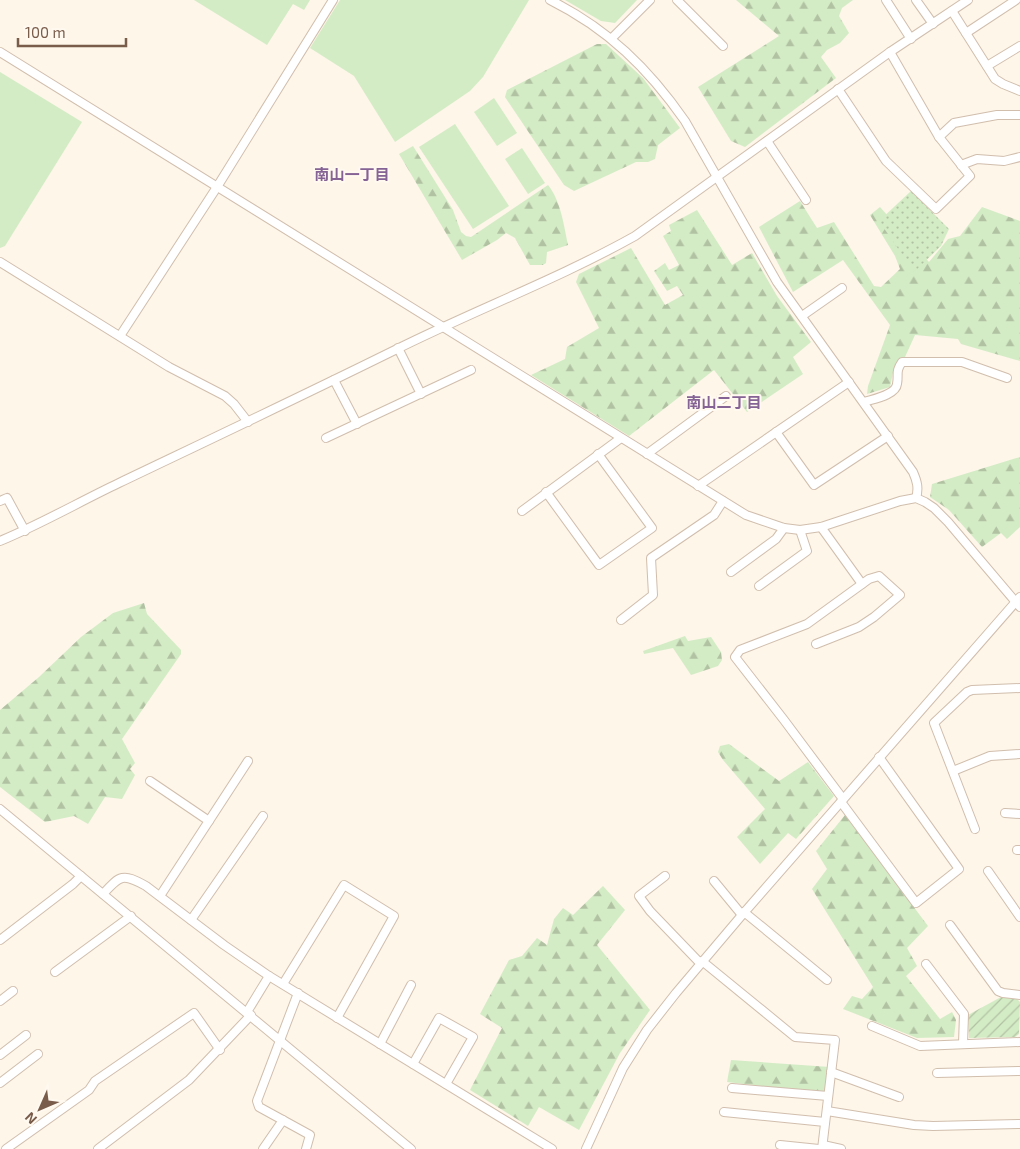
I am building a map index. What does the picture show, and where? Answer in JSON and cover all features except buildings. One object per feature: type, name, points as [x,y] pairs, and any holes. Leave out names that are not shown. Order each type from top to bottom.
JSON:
[{"type":"street","points":[[120,336],[333,0]]},
{"type":"street","points":[[550,0],[612,38],[638,62],[668,96],[685,121],[760,254],[802,316],[903,456],[917,481],[918,490],[916,498]]},
{"type":"street","points":[[612,38],[650,0]]},
{"type":"street","points":[[677,0],[723,46]]},
{"type":"street","points":[[886,0],[911,38]]},
{"type":"street","points":[[916,0],[933,24]]},
{"type":"street","points":[[0,541],[25,531],[96,494],[442,327],[608,251],[635,236],[890,52],[968,0]]},
{"type":"street","points":[[966,33],[1016,0]]},
{"type":"street","points":[[952,11],[995,79],[1020,91]]},
{"type":"street","points":[[987,66],[1020,46]]},
{"type":"street","points":[[0,52],[620,438],[753,518],[784,528],[800,530],[821,527],[900,501],[916,498],[934,508],[948,522],[1019,602],[879,757],[701,962],[647,1030],[623,1068],[586,1149]]},
{"type":"street","points":[[838,89],[886,161],[936,209],[970,176],[939,137],[890,52]]},
{"type":"street","points":[[939,137],[954,123],[997,115],[1020,114]]},
{"type":"street","points":[[767,141],[806,200]]},
{"type":"street","points":[[961,165],[977,159],[1004,161],[1020,157]]},
{"type":"street","points":[[0,262],[169,367],[225,396],[248,422]]},
{"type":"street","points":[[802,316],[842,288]]},
{"type":"street","points":[[398,348],[421,394]]},
{"type":"street","points":[[864,402],[894,391],[898,386],[897,369],[902,362],[962,362],[1007,378]]},
{"type":"street","points":[[326,438],[471,370]]},
{"type":"street","points":[[334,380],[357,424]]},
{"type":"street","points":[[698,486],[849,382]]},
{"type":"street","points":[[647,454],[726,396]]},
{"type":"street","points":[[776,432],[814,484],[888,436]]},
{"type":"street","points":[[522,511],[620,438]]},
{"type":"street","points":[[546,492],[599,565],[652,528],[598,454]]},
{"type":"street","points":[[0,501],[8,498],[25,531]]},
{"type":"street","points":[[621,620],[653,595],[650,558],[714,515],[723,501]]},
{"type":"street","points":[[821,527],[862,584]]},
{"type":"street","points":[[731,572],[776,539],[784,528]]},
{"type":"street","points":[[759,586],[807,551],[800,530]]},
{"type":"street","points":[[816,644],[859,627],[900,595],[879,576],[869,579],[807,624],[740,650],[735,658],[784,720],[916,903],[959,869],[879,757]]},
{"type":"street","points":[[975,829],[934,723],[967,692],[972,690],[1020,688]]},
{"type":"street","points":[[953,771],[990,756],[1020,754]]},
{"type":"street","points":[[160,896],[248,761]]},
{"type":"street","points":[[150,781],[209,821]]},
{"type":"street","points":[[0,809],[412,1149]]},
{"type":"street","points":[[1005,813],[1020,814]]},
{"type":"street","points":[[191,920],[263,816]]},
{"type":"street","points":[[988,871],[1020,917]]},
{"type":"street","points":[[0,940],[81,876]]},
{"type":"street","points":[[103,894],[120,877],[125,876],[139,882],[269,976],[552,1149]]},
{"type":"street","points":[[664,876],[639,896],[650,911],[701,962],[795,1037],[835,1040],[821,1148]]},
{"type":"street","points":[[714,881],[743,914],[827,980]]},
{"type":"street","points":[[283,984],[344,885],[394,916],[337,1018]]},
{"type":"street","points":[[55,972],[131,916]]},
{"type":"street","points":[[950,925],[998,991],[1020,995]]},
{"type":"street","points":[[926,964],[964,1014],[964,1044]]},
{"type":"street","points":[[98,1149],[189,1080],[220,1050],[249,1014],[269,976]]},
{"type":"street","points":[[380,1044],[411,986]]},
{"type":"street","points":[[0,1001],[13,992]]},
{"type":"street","points":[[298,993],[258,1101],[259,1107],[310,1135],[306,1149]]},
{"type":"street","points":[[0,1142],[6,1149],[89,1090],[95,1081],[194,1013],[220,1050]]},
{"type":"street","points":[[413,1064],[438,1018],[473,1037],[446,1084]]},
{"type":"street","points":[[872,1026],[920,1046],[1020,1042]]},
{"type":"street","points":[[0,1055],[26,1036]]},
{"type":"street","points":[[0,1083],[38,1054]]},
{"type":"street","points":[[937,1073],[1020,1071]]},
{"type":"street","points":[[832,1072],[899,1097]]},
{"type":"street","points":[[732,1088],[828,1096]]},
{"type":"street","points":[[827,1111],[914,1125],[1020,1124]]},
{"type":"street","points":[[724,1112],[825,1122]]},
{"type":"street","points":[[263,1149],[283,1120]]},
{"type":"street","points":[[780,1145],[841,1149]]},
{"type":"green space","points":[[194,0],[310,0],[304,10],[293,4],[267,45]]},
{"type":"green space","points":[[340,0],[529,0],[483,77],[470,91],[395,142],[354,76],[310,48]]},
{"type":"green space","points":[[565,0],[637,0],[615,23],[601,21]]},
{"type":"green space","points":[[736,0],[853,0],[842,8],[839,16],[849,33],[840,43],[827,50],[821,57],[836,78],[745,147],[731,141],[698,87],[779,36]]},
{"type":"green space","points":[[597,44],[606,44],[643,78],[680,128],[658,145],[655,159],[648,162],[636,162],[574,191],[564,185],[505,97],[507,90]]},
{"type":"green space","points":[[0,72],[82,122],[5,246],[0,248]]},
{"type":"green space","points":[[494,98],[517,133],[497,146],[474,112]]},
{"type":"green space","points":[[455,124],[509,206],[473,229],[419,147]]},
{"type":"green space","points":[[413,146],[453,210],[461,232],[466,236],[471,237],[548,185],[559,206],[568,245],[547,252],[546,263],[543,265],[530,265],[515,238],[506,233],[462,260],[399,154]]},
{"type":"green space","points":[[522,148],[545,183],[528,194],[505,159]]},
{"type":"green space","points":[[911,191],[949,229],[941,246],[914,272],[879,221]]},
{"type":"green space","points":[[800,201],[817,228],[834,222],[874,286],[881,287],[900,269],[895,256],[870,215],[880,207],[929,262],[948,239],[960,236],[982,207],[1020,221],[1020,361],[961,344],[958,339],[915,335],[905,357],[900,358],[894,368],[890,387],[867,394],[868,386],[890,325],[843,260],[793,292],[759,227]]},
{"type":"green space","points":[[697,210],[732,265],[752,253],[777,296],[811,342],[793,357],[803,374],[747,412],[714,370],[629,436],[531,375],[565,359],[567,347],[599,328],[576,282],[579,274],[631,248],[665,305],[683,295],[677,286],[667,291],[654,271],[665,263],[669,270],[679,265],[663,236],[671,231],[669,225]]},
{"type":"green space","points":[[1020,457],[1020,527],[1007,539],[1001,533],[982,547],[949,510],[930,497],[932,484]]},
{"type":"green space","points":[[144,603],[147,614],[181,650],[181,654],[122,739],[135,763],[130,769],[135,775],[122,799],[105,797],[88,824],[74,816],[45,822],[0,787],[0,710],[39,677],[81,637],[113,613]]},
{"type":"green space","points":[[685,636],[688,641],[711,637],[721,652],[722,660],[718,666],[691,675],[673,648],[644,654],[643,651]]},
{"type":"green space","points":[[729,744],[779,781],[808,762],[834,796],[796,839],[788,833],[760,864],[737,837],[765,809],[718,752],[720,746]]},
{"type":"green space","points":[[845,815],[928,926],[907,948],[917,966],[906,976],[940,1019],[952,1012],[956,1020],[954,1037],[917,1038],[843,1009],[852,996],[862,999],[873,987],[812,889],[827,869],[816,851]]},
{"type":"green space","points":[[603,886],[625,910],[597,945],[650,1010],[620,1053],[579,1130],[539,1107],[528,1126],[470,1090],[502,1028],[480,1014],[509,960],[522,956],[537,938],[547,945],[554,919],[563,908],[573,915]]},
{"type":"green space","points":[[1001,997],[1017,999],[1020,1002],[1019,1034],[1015,1037],[969,1038],[968,1015]]},
{"type":"green space","points":[[731,1060],[830,1067],[827,1089],[820,1093],[727,1082]]},
{"type":"district","name":"南山一丁目","points":[[352,174]]},
{"type":"district","name":"南山二丁目","points":[[724,402]]}]
